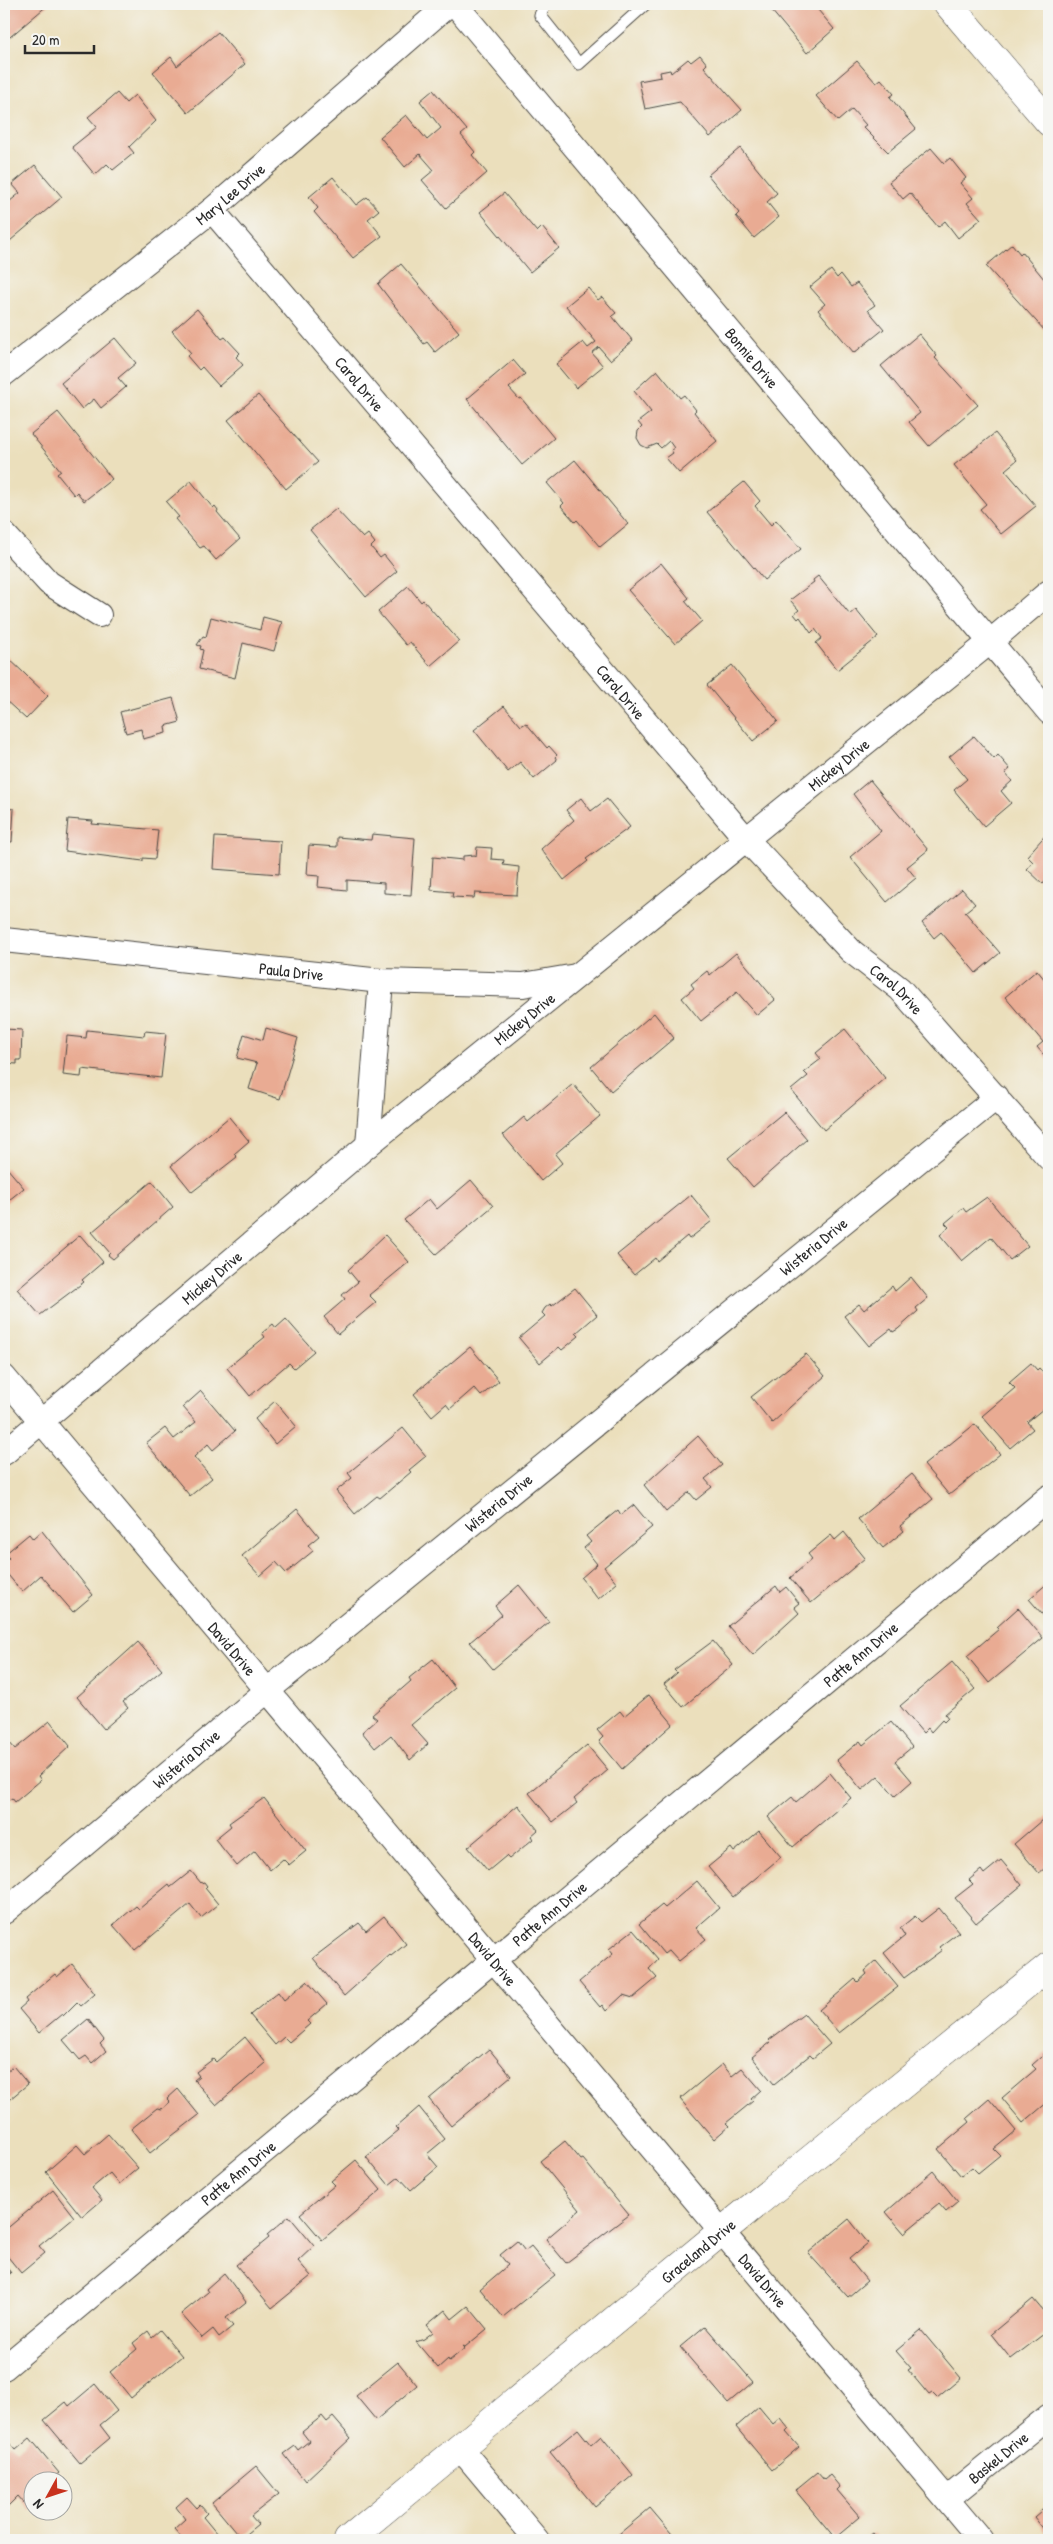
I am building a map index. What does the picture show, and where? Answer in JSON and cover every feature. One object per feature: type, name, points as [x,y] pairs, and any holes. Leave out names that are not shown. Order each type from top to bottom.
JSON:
[{"type":"street","name":"Mary Lee Drive","points":[[4,374],[212,210],[448,4]]},
{"type":"street","name":"Bonnie Drive","points":[[455,4],[1049,712]]},
{"type":"street","points":[[948,4],[1049,122]]},
{"type":"street","name":"Carol Drive","points":[[212,210],[746,839],[850,951],[900,989],[1049,1158]]},
{"type":"street","points":[[4,534],[49,583],[98,615]]},
{"type":"street","name":"Mickey Drive","points":[[4,1453],[368,1145],[990,642],[1049,592]]},
{"type":"street","name":"Paula Drive","points":[[4,940],[382,981],[523,985],[579,975]]},
{"type":"street","points":[[368,1145],[382,981]]},
{"type":"street","name":"Wisteria Drive","points":[[4,1912],[268,1690],[997,1097]]},
{"type":"street","name":"David Drive","points":[[4,1377],[981,2540]]},
{"type":"street","name":"Patte Ann Drive","points":[[4,2368],[1049,1497]]},
{"type":"street","name":"Graceland Drive","points":[[348,2540],[721,2232],[1049,1966]]},
{"type":"street","name":"Baskel Drive","points":[[947,2499],[1049,2416]]},
{"type":"street","points":[[460,2448],[537,2540]]},
{"type":"lane","points":[[546,4],[540,15],[579,64],[646,4]]},
{"type":"building","points":[[4,4],[49,4],[4,42]]},
{"type":"building","points":[[766,4],[807,4],[809,7],[813,4],[834,29],[807,53]]},
{"type":"building","points":[[218,32],[245,64],[188,113],[153,72],[171,57],[177,66]]},
{"type":"building","points":[[700,55],[707,64],[704,67],[742,110],[710,137],[680,102],[645,109],[639,81],[661,77],[660,72],[670,70],[671,73],[688,59],[691,62]]},
{"type":"building","points":[[857,61],[876,83],[881,79],[894,94],[890,97],[916,129],[888,152],[863,127],[866,125],[852,109],[838,121],[816,96]]},
{"type":"building","points":[[433,90],[467,130],[461,135],[475,152],[472,155],[487,173],[446,208],[422,180],[434,170],[420,154],[405,167],[380,137],[406,115],[427,140],[441,128],[420,101]]},
{"type":"building","points":[[117,93],[126,103],[135,95],[156,121],[129,147],[134,153],[113,170],[107,164],[95,175],[72,147],[97,127],[88,117]]},
{"type":"building","points":[[740,148],[777,193],[767,202],[779,217],[754,238],[736,216],[739,213],[708,175]]},
{"type":"building","points":[[931,148],[944,163],[950,158],[966,178],[960,183],[973,198],[967,203],[981,219],[958,238],[945,221],[938,227],[910,193],[903,199],[889,182]]},
{"type":"building","points":[[35,165],[62,197],[4,246],[4,206],[20,193],[12,184]]},
{"type":"building","points":[[333,177],[356,205],[367,197],[379,210],[368,219],[382,236],[353,258],[314,212],[318,208],[309,197]]},
{"type":"building","points":[[504,193],[537,232],[542,227],[559,248],[530,272],[480,212]]},
{"type":"building","points":[[1012,244],[1020,254],[1022,252],[1049,285],[1049,330],[1046,332],[986,266]]},
{"type":"building","points":[[401,264],[459,332],[435,352],[427,342],[424,344],[378,284]]},
{"type":"building","points":[[831,270],[837,278],[841,274],[851,287],[857,283],[875,305],[868,310],[884,329],[854,353],[818,310],[825,304],[810,287]]},
{"type":"building","points":[[588,288],[598,300],[602,297],[616,313],[612,316],[633,341],[610,360],[599,347],[592,353],[603,366],[576,388],[556,364],[583,342],[588,348],[596,342],[566,306]]},
{"type":"building","points":[[197,309],[222,339],[225,337],[240,353],[236,357],[243,365],[219,386],[202,367],[199,370],[187,356],[191,353],[172,331]]},
{"type":"building","points":[[919,334],[937,356],[935,358],[978,405],[929,446],[909,422],[920,413],[881,366]]},
{"type":"building","points":[[115,338],[136,363],[118,378],[126,387],[101,408],[94,399],[82,409],[61,383]]},
{"type":"building","points":[[513,360],[525,374],[509,388],[519,399],[521,398],[554,438],[522,465],[467,399]]},
{"type":"building","points":[[657,370],[680,398],[684,395],[696,410],[694,412],[717,441],[679,473],[666,458],[673,453],[671,450],[674,448],[669,441],[661,448],[657,444],[647,448],[641,445],[637,438],[638,431],[642,427],[638,422],[651,412],[634,391]]},
{"type":"building","points":[[258,395],[318,462],[286,489],[228,420]]},
{"type":"building","points":[[58,412],[112,479],[84,501],[77,492],[74,495],[57,474],[61,471],[31,434]]},
{"type":"building","points":[[995,433],[1017,460],[1005,470],[1036,506],[1001,534],[980,509],[986,504],[954,465]]},
{"type":"building","points":[[575,460],[628,524],[600,547],[577,520],[575,522],[561,506],[564,503],[547,483]]},
{"type":"building","points":[[191,481],[213,508],[215,506],[218,510],[217,512],[240,539],[216,560],[204,546],[200,548],[175,519],[179,517],[166,502]]},
{"type":"building","points":[[744,482],[760,501],[755,506],[771,525],[776,520],[801,549],[764,580],[707,512]]},
{"type":"building","points":[[336,509],[363,538],[368,534],[375,543],[371,547],[380,558],[384,555],[397,571],[366,597],[310,530]]},
{"type":"building","points":[[661,563],[689,598],[685,601],[702,621],[675,644],[628,590]]},
{"type":"building","points":[[818,576],[850,615],[856,610],[878,637],[837,670],[816,643],[822,638],[815,629],[811,633],[800,617],[798,619],[794,614],[799,610],[790,600],[814,582],[813,580]]},
{"type":"building","points":[[408,586],[459,641],[430,666],[410,642],[406,645],[378,612]]},
{"type":"building","points":[[211,617],[260,630],[263,617],[282,622],[274,651],[243,643],[235,678],[199,669],[203,650],[200,649],[201,646],[197,645],[203,636],[206,637]]},
{"type":"building","points":[[4,654],[48,696],[26,719],[4,699]]},
{"type":"building","points":[[732,665],[778,721],[753,741],[707,685]]},
{"type":"building","points":[[173,698],[180,722],[165,726],[166,733],[143,739],[141,729],[126,733],[120,712]]},
{"type":"building","points":[[504,706],[521,726],[526,723],[547,748],[549,746],[557,755],[555,757],[557,760],[534,779],[520,762],[508,772],[474,730]]},
{"type":"building","points":[[974,736],[994,759],[998,755],[1010,769],[1005,773],[1012,781],[1001,791],[1011,803],[984,826],[954,790],[967,779],[949,757]]},
{"type":"building","points":[[870,780],[928,850],[907,867],[916,878],[887,902],[850,857],[881,831],[853,794]]},
{"type":"building","points":[[581,798],[591,811],[607,799],[630,827],[586,859],[588,861],[564,880],[541,849],[574,820],[566,810]]},
{"type":"building","points":[[4,808],[14,809],[12,842],[4,841]]},
{"type":"building","points":[[68,819],[93,821],[92,824],[158,830],[155,859],[143,858],[143,861],[65,851]]},
{"type":"building","points":[[1049,831],[1049,877],[1043,884],[1027,869],[1033,862],[1027,856]]},
{"type":"building","points":[[372,834],[415,838],[411,895],[384,893],[384,883],[347,880],[347,890],[318,887],[319,876],[307,875],[309,845],[337,847],[337,837],[371,840]]},
{"type":"building","points":[[215,837],[281,841],[279,874],[213,869]]},
{"type":"building","points":[[477,847],[492,848],[491,859],[504,860],[503,865],[519,867],[517,895],[475,893],[474,898],[452,897],[453,892],[431,890],[433,857],[463,860],[463,856],[475,855],[476,857]]},
{"type":"building","points":[[962,889],[975,904],[965,912],[1000,953],[976,973],[941,932],[934,938],[922,923]]},
{"type":"building","points":[[736,953],[775,1000],[757,1015],[737,992],[701,1021],[682,998],[694,988],[691,984],[707,971],[710,975]]},
{"type":"building","points":[[1037,970],[1049,985],[1049,1061],[1037,1047],[1043,1042],[1005,997]]},
{"type":"building","points":[[654,1013],[674,1038],[611,1091],[591,1067]]},
{"type":"building","points":[[266,1028],[298,1038],[280,1099],[249,1089],[257,1063],[237,1058],[244,1034],[263,1040]]},
{"type":"building","points":[[4,1029],[22,1030],[21,1060],[17,1060],[17,1064],[4,1063]]},
{"type":"building","points":[[845,1029],[885,1078],[824,1130],[791,1090],[808,1076],[804,1072],[821,1059],[816,1053]]},
{"type":"building","points":[[87,1030],[144,1036],[145,1031],[166,1033],[161,1078],[82,1069],[81,1077],[63,1075],[67,1036],[86,1038]]},
{"type":"building","points":[[573,1084],[600,1116],[555,1154],[562,1163],[541,1181],[503,1135],[524,1117],[528,1122]]},
{"type":"building","points":[[784,1112],[807,1139],[753,1187],[728,1158]]},
{"type":"building","points":[[229,1117],[249,1141],[234,1154],[237,1157],[192,1192],[171,1166]]},
{"type":"building","points":[[7,1168],[24,1188],[4,1204],[4,1171]]},
{"type":"building","points":[[471,1180],[493,1206],[436,1254],[404,1220],[429,1199],[437,1209]]},
{"type":"building","points":[[152,1181],[173,1207],[113,1259],[92,1232]]},
{"type":"building","points":[[691,1195],[712,1221],[689,1239],[687,1236],[657,1261],[655,1258],[634,1275],[617,1255]]},
{"type":"building","points":[[987,1197],[1028,1246],[1010,1260],[991,1237],[962,1261],[940,1235],[949,1227],[945,1223],[963,1208],[966,1212]]},
{"type":"building","points":[[80,1235],[103,1262],[82,1280],[84,1282],[40,1315],[17,1289]]},
{"type":"building","points":[[385,1235],[409,1262],[369,1295],[376,1302],[338,1334],[324,1317],[345,1299],[342,1295],[358,1282],[348,1270]]},
{"type":"building","points":[[911,1277],[928,1298],[916,1308],[918,1311],[898,1329],[893,1332],[891,1329],[869,1346],[844,1316],[859,1304],[864,1310],[892,1286],[895,1291]]},
{"type":"building","points":[[575,1288],[597,1315],[576,1333],[579,1336],[562,1350],[559,1347],[540,1363],[519,1338],[545,1316],[542,1313],[545,1308],[550,1304],[552,1306]]},
{"type":"building","points":[[286,1319],[314,1351],[294,1368],[289,1363],[250,1396],[227,1368],[265,1337],[262,1333],[273,1324],[276,1328]]},
{"type":"building","points":[[470,1347],[499,1381],[481,1396],[474,1388],[450,1409],[446,1404],[432,1416],[414,1394]]},
{"type":"building","points":[[806,1354],[825,1376],[772,1423],[751,1397]]},
{"type":"building","points":[[1031,1363],[1037,1370],[1039,1368],[1049,1379],[1049,1404],[1027,1422],[1033,1429],[1010,1448],[982,1416],[1015,1388],[1009,1382]]},
{"type":"building","points":[[201,1391],[235,1431],[213,1450],[208,1444],[194,1457],[212,1478],[190,1496],[146,1443],[165,1428],[174,1439],[196,1422],[183,1407]]},
{"type":"building","points":[[275,1401],[296,1426],[275,1444],[255,1419]]},
{"type":"building","points":[[975,1424],[1000,1454],[949,1495],[924,1465]]},
{"type":"building","points":[[403,1428],[426,1456],[409,1470],[411,1472],[380,1498],[377,1496],[355,1514],[336,1491],[352,1478],[348,1473]]},
{"type":"building","points":[[698,1436],[722,1465],[705,1479],[712,1487],[696,1500],[689,1492],[666,1512],[644,1485]]},
{"type":"building","points":[[912,1474],[933,1499],[900,1526],[904,1531],[883,1548],[858,1519]]},
{"type":"building","points":[[634,1505],[652,1527],[604,1567],[617,1583],[598,1599],[581,1578],[597,1564],[584,1548],[591,1542],[586,1536],[618,1510],[621,1515]]},
{"type":"building","points":[[297,1509],[319,1536],[308,1545],[313,1551],[286,1573],[276,1562],[260,1576],[242,1556]]},
{"type":"building","points":[[42,1531],[93,1595],[73,1612],[41,1575],[22,1592],[4,1570],[4,1563],[9,1558],[5,1554],[29,1534],[33,1539]]},
{"type":"building","points":[[844,1532],[865,1558],[811,1603],[790,1578],[812,1559],[808,1554],[831,1535],[835,1540]]},
{"type":"building","points":[[1049,1582],[1049,1622],[1029,1599]]},
{"type":"building","points":[[519,1585],[549,1622],[493,1669],[470,1642],[502,1615],[495,1606]]},
{"type":"building","points":[[776,1586],[780,1592],[786,1587],[799,1603],[794,1607],[799,1613],[753,1655],[728,1626]]},
{"type":"building","points":[[1018,1608],[1043,1638],[989,1683],[967,1656],[999,1629],[997,1627]]},
{"type":"building","points":[[713,1641],[733,1665],[683,1707],[664,1684],[677,1673],[674,1670]]},
{"type":"building","points":[[138,1642],[162,1670],[123,1702],[128,1708],[104,1729],[77,1697]]},
{"type":"building","points":[[433,1659],[455,1688],[411,1725],[428,1744],[410,1760],[391,1735],[375,1748],[362,1732],[377,1719],[372,1715],[411,1681],[409,1678]]},
{"type":"building","points":[[952,1662],[975,1689],[945,1714],[948,1718],[944,1722],[942,1720],[931,1732],[928,1728],[923,1733],[900,1706]]},
{"type":"building","points":[[649,1695],[673,1724],[622,1769],[599,1741],[603,1737],[597,1730],[620,1711],[624,1716]]},
{"type":"building","points":[[50,1721],[70,1746],[38,1776],[41,1780],[15,1802],[12,1798],[9,1800],[4,1793],[4,1746],[9,1742],[15,1749]]},
{"type":"building","points":[[891,1722],[912,1747],[895,1761],[912,1781],[895,1796],[878,1776],[862,1790],[837,1760],[860,1741],[863,1745]]},
{"type":"building","points":[[587,1745],[608,1770],[574,1799],[577,1803],[553,1822],[529,1793]]},
{"type":"building","points":[[830,1773],[851,1798],[793,1847],[768,1817],[792,1797],[796,1802]]},
{"type":"building","points":[[264,1798],[306,1851],[289,1865],[283,1859],[270,1870],[255,1851],[237,1866],[215,1839],[231,1826],[229,1823]]},
{"type":"building","points":[[518,1805],[538,1830],[531,1836],[533,1839],[509,1859],[506,1856],[488,1871],[468,1847]]},
{"type":"building","points":[[1049,1814],[1049,1865],[1039,1873],[1014,1844]]},
{"type":"building","points":[[759,1831],[781,1857],[733,1897],[708,1867],[731,1848],[734,1852]]},
{"type":"building","points":[[1001,1860],[1022,1885],[976,1923],[955,1898],[973,1884],[969,1880],[981,1870],[984,1874]]},
{"type":"building","points":[[191,1871],[201,1883],[204,1882],[207,1886],[205,1888],[218,1904],[201,1918],[190,1904],[135,1950],[113,1925],[136,1906],[139,1909],[169,1884],[171,1887]]},
{"type":"building","points":[[697,1881],[719,1908],[696,1928],[706,1939],[679,1961],[669,1950],[664,1954],[639,1924],[662,1905],[665,1908]]},
{"type":"building","points":[[939,1908],[959,1932],[939,1947],[942,1950],[904,1978],[884,1953],[905,1936],[900,1928],[915,1916],[921,1922]]},
{"type":"building","points":[[384,1916],[406,1944],[390,1955],[344,1996],[313,1958],[359,1923],[366,1931]]},
{"type":"building","points":[[633,1930],[658,1959],[649,1969],[657,1978],[633,1998],[623,1995],[606,2011],[602,2005],[600,2007],[579,1982],[613,1954],[609,1949]]},
{"type":"building","points":[[876,1961],[898,1987],[839,2033],[819,2010],[855,1979],[858,1982],[867,1974],[865,1971]]},
{"type":"building","points":[[72,1964],[95,1994],[81,2006],[77,2002],[63,2016],[62,2014],[39,2033],[19,2009],[27,2002],[25,1999],[55,1974],[57,1977]]},
{"type":"building","points":[[307,1981],[327,2004],[307,2021],[310,2024],[289,2042],[284,2037],[275,2045],[250,2015],[278,1992],[284,2000]]},
{"type":"building","points":[[804,2014],[830,2044],[813,2058],[810,2055],[774,2084],[752,2057],[771,2042],[769,2040]]},
{"type":"building","points":[[88,2019],[104,2040],[100,2044],[106,2051],[92,2063],[86,2056],[80,2060],[63,2040]]},
{"type":"building","points":[[245,2037],[266,2063],[216,2105],[194,2080],[199,2076],[196,2072],[213,2059],[216,2062]]},
{"type":"building","points":[[489,2049],[511,2076],[451,2126],[429,2099]]},
{"type":"building","points":[[1049,2050],[1049,2101],[1023,2123],[1002,2098],[1036,2069],[1032,2065]]},
{"type":"building","points":[[722,2064],[732,2076],[742,2068],[761,2090],[751,2099],[753,2101],[726,2123],[729,2126],[714,2139],[680,2099]]},
{"type":"building","points":[[13,2066],[28,2084],[4,2104],[4,2074]]},
{"type":"building","points":[[178,2089],[199,2115],[150,2153],[131,2129],[157,2108],[162,2109],[170,2102],[167,2099]]},
{"type":"building","points":[[989,2099],[1016,2131],[994,2149],[1000,2155],[978,2173],[972,2167],[961,2176],[938,2149],[970,2122],[967,2118]]},
{"type":"building","points":[[419,2107],[445,2139],[427,2154],[438,2167],[411,2190],[399,2177],[389,2185],[366,2157],[399,2130],[396,2127]]},
{"type":"building","points":[[108,2134],[138,2168],[119,2184],[110,2173],[92,2188],[102,2200],[82,2217],[46,2172],[77,2145],[85,2154]]},
{"type":"building","points":[[565,2141],[581,2160],[583,2159],[629,2215],[566,2263],[546,2239],[580,2210],[540,2161]]},
{"type":"building","points":[[356,2160],[381,2190],[322,2240],[300,2214],[335,2185],[331,2181]]},
{"type":"building","points":[[933,2171],[958,2202],[946,2212],[939,2204],[904,2233],[886,2212]]},
{"type":"building","points":[[53,2190],[74,2217],[39,2246],[45,2253],[21,2273],[4,2252],[4,2231]]},
{"type":"building","points":[[289,2216],[314,2246],[298,2261],[311,2276],[272,2308],[236,2265],[269,2238],[267,2235]]},
{"type":"building","points":[[849,2219],[868,2243],[849,2259],[867,2281],[848,2297],[808,2253]]},
{"type":"building","points":[[517,2241],[525,2251],[531,2246],[555,2275],[503,2317],[480,2289],[508,2265],[500,2255]]},
{"type":"building","points":[[4,2264],[11,2273],[4,2279]]},
{"type":"building","points":[[224,2273],[246,2302],[226,2318],[233,2326],[219,2337],[213,2329],[202,2338],[181,2314],[208,2292],[206,2289]]},
{"type":"building","points":[[1033,2299],[1049,2318],[1049,2330],[1011,2359],[991,2334]]},
{"type":"building","points":[[468,2306],[487,2329],[465,2347],[463,2346],[465,2348],[438,2368],[416,2342],[433,2332],[427,2325],[445,2310],[452,2319]]},
{"type":"building","points":[[705,2326],[753,2382],[728,2403],[680,2347]]},
{"type":"building","points":[[160,2330],[182,2356],[131,2398],[110,2372],[137,2349],[133,2343],[148,2331],[152,2337]]},
{"type":"building","points":[[921,2330],[961,2378],[937,2398],[932,2393],[929,2395],[908,2370],[911,2368],[896,2351]]},
{"type":"building","points":[[398,2362],[417,2385],[376,2420],[356,2396]]},
{"type":"building","points":[[95,2384],[117,2411],[100,2425],[110,2438],[80,2463],[44,2420],[66,2402],[69,2406]]},
{"type":"building","points":[[759,2407],[773,2424],[780,2418],[789,2429],[786,2432],[799,2447],[772,2470],[736,2427]]},
{"type":"building","points":[[322,2416],[327,2422],[333,2417],[351,2438],[305,2481],[284,2454],[295,2446],[298,2450],[309,2441],[302,2432]]},
{"type":"building","points":[[578,2429],[591,2445],[601,2436],[633,2475],[595,2507],[550,2452]]},
{"type":"building","points":[[30,2438],[58,2472],[22,2472],[22,2501],[18,2496],[5,2509],[4,2451],[11,2444],[16,2450]]},
{"type":"building","points":[[256,2466],[279,2494],[251,2516],[258,2524],[241,2538],[212,2503]]},
{"type":"building","points":[[817,2472],[824,2480],[830,2475],[840,2487],[837,2490],[860,2517],[835,2538],[795,2490]]},
{"type":"building","points":[[187,2497],[197,2508],[200,2505],[207,2513],[203,2517],[222,2540],[180,2540],[182,2538],[174,2529],[185,2519],[176,2507]]},
{"type":"building","points":[[1049,2504],[1049,2536],[1034,2517]]},
{"type":"building","points":[[650,2508],[677,2540],[613,2539]]},
{"type":"building","points":[[873,2533],[879,2540],[864,2540]]}]
